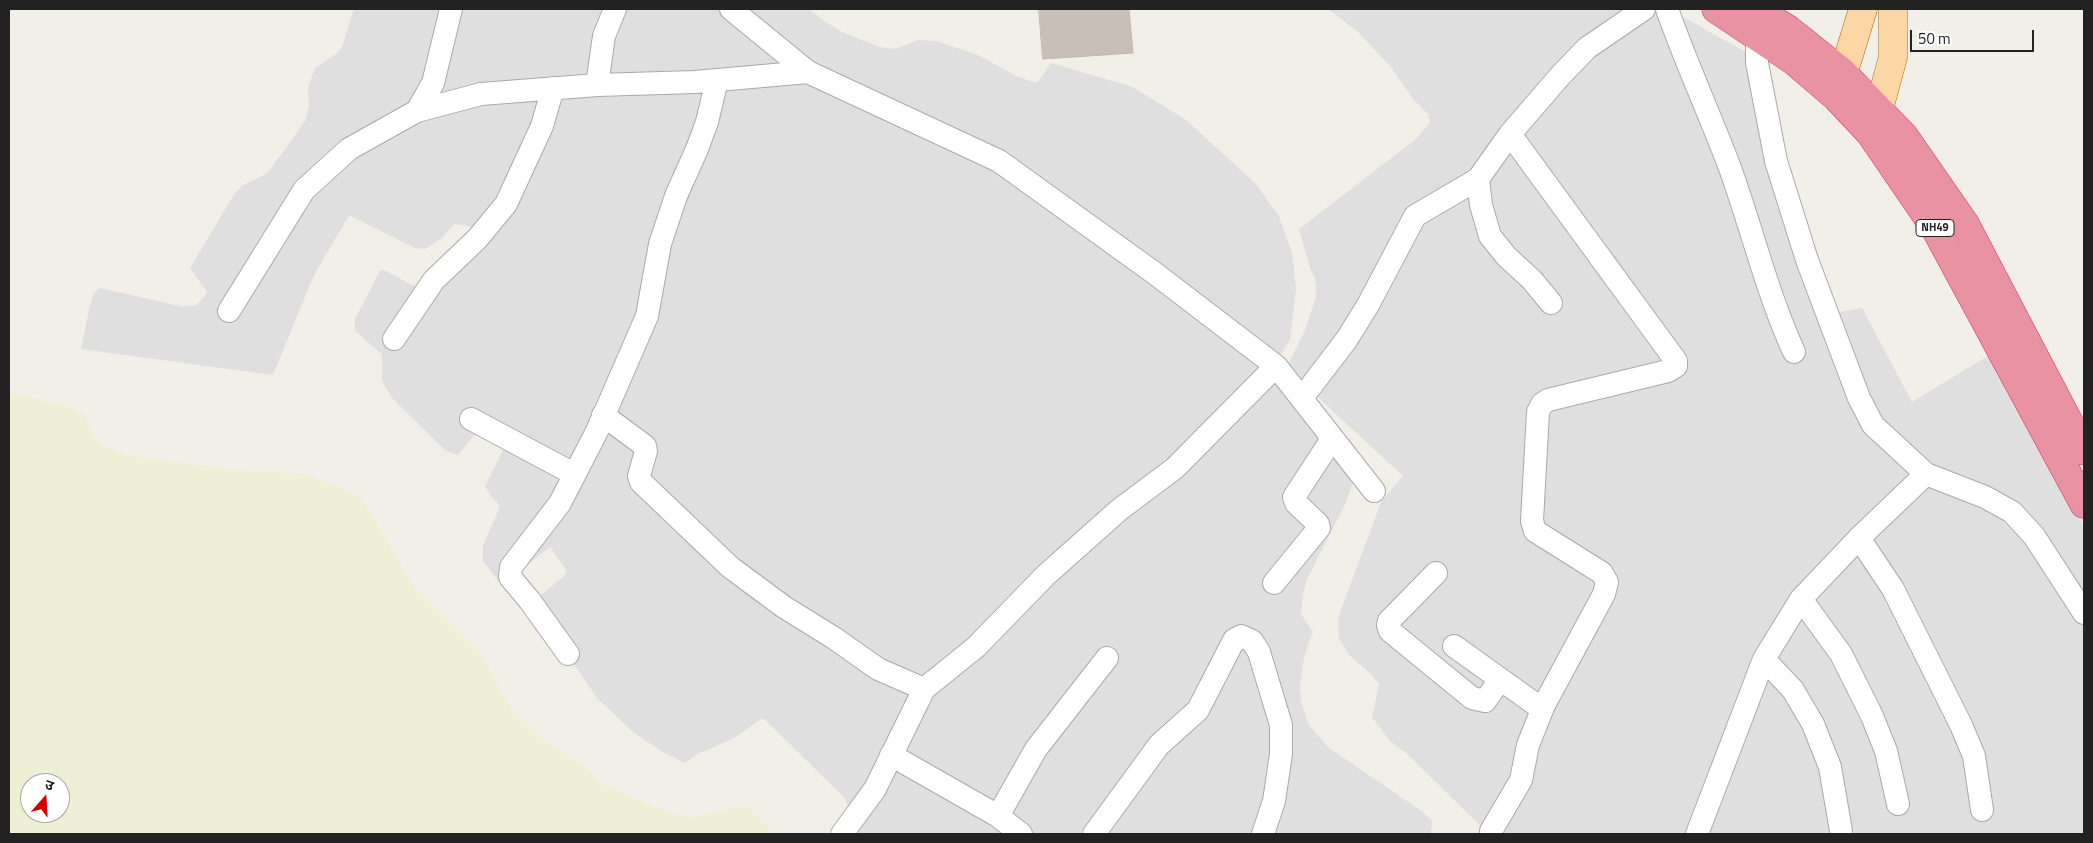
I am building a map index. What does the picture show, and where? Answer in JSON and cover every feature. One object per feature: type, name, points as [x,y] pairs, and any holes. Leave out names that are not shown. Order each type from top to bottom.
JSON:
[{"type":"highway","name":"NH49","points":[[1716,9],[1794,61],[1839,84]]},
{"type":"highway","name":"NH49","points":[[1756,9],[1788,29],[1875,121],[2084,504]]},
{"type":"highway","name":"NH49","points":[[1875,121],[1904,136],[1965,224],[2084,452]]},
{"type":"main road","points":[[1839,84],[1863,9]]},
{"type":"main road","points":[[1875,121],[1893,57],[1893,9]]},
{"type":"street","points":[[417,111],[433,83],[451,9]]},
{"type":"street","points":[[597,85],[604,36],[615,9]]},
{"type":"street","points":[[730,9],[808,72],[999,161],[1153,272],[1276,366],[1374,491]]},
{"type":"street","points":[[1302,398],[1347,339],[1368,305],[1414,216],[1478,179],[1510,134],[1587,48],[1644,9]]},
{"type":"street","points":[[1667,9],[1696,87],[1730,168],[1778,318],[1794,352]]},
{"type":"street","points":[[1757,36],[1757,63],[1776,161],[1807,260],[1859,398],[1873,424],[1926,474],[1985,497],[2012,512],[2034,536],[2084,613]]},
{"type":"street","points":[[229,311],[304,190],[349,149],[417,111],[481,94],[597,85],[717,80],[808,72]]},
{"type":"street","points":[[568,654],[530,601],[510,577],[511,567],[519,554],[550,518],[560,503],[584,458],[647,316],[660,244],[676,196],[707,122],[717,80]]},
{"type":"street","points":[[394,339],[434,280],[477,239],[506,204],[542,126],[553,88]]},
{"type":"street","points":[[1491,831],[1521,780],[1528,745],[1542,709],[1604,594],[1607,582],[1602,573],[1535,531],[1532,521],[1538,412],[1542,404],[1548,400],[1668,372],[1676,366],[1676,360],[1510,134]]},
{"type":"street","points":[[1478,179],[1481,205],[1490,236],[1506,256],[1532,280],[1551,303]]},
{"type":"street","points":[[842,834],[874,789],[924,689],[976,647],[1046,575],[1119,510],[1175,468],[1276,366]]},
{"type":"street","points":[[604,415],[646,446],[639,476],[641,482],[730,567],[784,607],[834,638],[878,669],[924,689]]},
{"type":"street","points":[[471,419],[574,474]]},
{"type":"street","points":[[1274,583],[1319,528],[1318,524],[1296,503],[1294,497],[1332,439]]},
{"type":"street","points":[[1696,834],[1764,659],[1801,599],[1859,538],[1926,474]]},
{"type":"street","points":[[1859,538],[1893,589],[1961,725],[1974,756],[1982,810]]},
{"type":"street","points":[[1436,573],[1389,621],[1390,631],[1472,698],[1486,701],[1500,680]]},
{"type":"street","points":[[1801,599],[1841,654],[1872,716],[1886,751],[1898,804]]},
{"type":"street","points":[[1094,834],[1159,745],[1198,710],[1234,640],[1242,636],[1252,640],[1259,652],[1281,725],[1281,754],[1274,801],[1262,834]]},
{"type":"street","points":[[1454,646],[1542,709]]},
{"type":"street","points":[[998,816],[1036,749],[1107,658]]},
{"type":"street","points":[[1764,659],[1793,690],[1813,724],[1830,767],[1842,831]]},
{"type":"street","points":[[891,755],[998,816],[1021,834]]},
{"type":"shaded area","points":[[354,9],[809,9],[840,31],[879,47],[896,49],[918,40],[936,41],[978,55],[1016,76],[1037,83],[1051,63],[1133,87],[1186,120],[1255,183],[1279,216],[1292,253],[1296,289],[1290,340],[1268,374],[1355,478],[1344,507],[1307,579],[1303,594],[1301,614],[1313,632],[1304,656],[1300,689],[1301,701],[1308,724],[1329,748],[1423,812],[1432,821],[1431,834],[840,834],[853,815],[844,797],[763,718],[732,739],[698,754],[685,763],[661,751],[633,732],[597,698],[558,641],[536,599],[563,577],[567,571],[550,547],[501,585],[483,561],[483,546],[500,506],[485,486],[504,448],[477,432],[458,455],[446,451],[392,398],[382,380],[382,354],[355,331],[355,319],[380,271],[384,270],[410,284],[428,289],[482,234],[468,226],[454,224],[442,238],[425,249],[415,248],[351,216],[348,217],[314,275],[273,375],[81,349],[90,305],[94,293],[100,288],[183,307],[196,305],[206,295],[207,292],[190,268],[233,196],[243,185],[270,170],[305,121],[309,106],[308,88],[314,69],[337,53],[342,47]]},
{"type":"shaded area","points":[[1328,9],[1669,9],[1749,54],[1824,315],[1862,308],[1912,402],[1991,354],[2084,526],[2084,834],[1489,834],[1406,753],[1389,740],[1372,717],[1379,684],[1370,673],[1349,655],[1339,638],[1338,625],[1339,615],[1381,502],[1403,476],[1286,368],[1304,333],[1316,297],[1316,282],[1299,229],[1416,139],[1430,122],[1428,114],[1413,99],[1390,66],[1357,31]]},
{"type":"green space","points":[[9,392],[63,405],[85,414],[95,440],[125,455],[237,470],[306,474],[360,496],[415,588],[480,652],[513,711],[541,738],[587,769],[602,784],[668,812],[689,817],[747,805],[775,834],[9,834]]},
{"type":"building","points":[[1039,9],[1129,9],[1133,53],[1043,59]]}]
